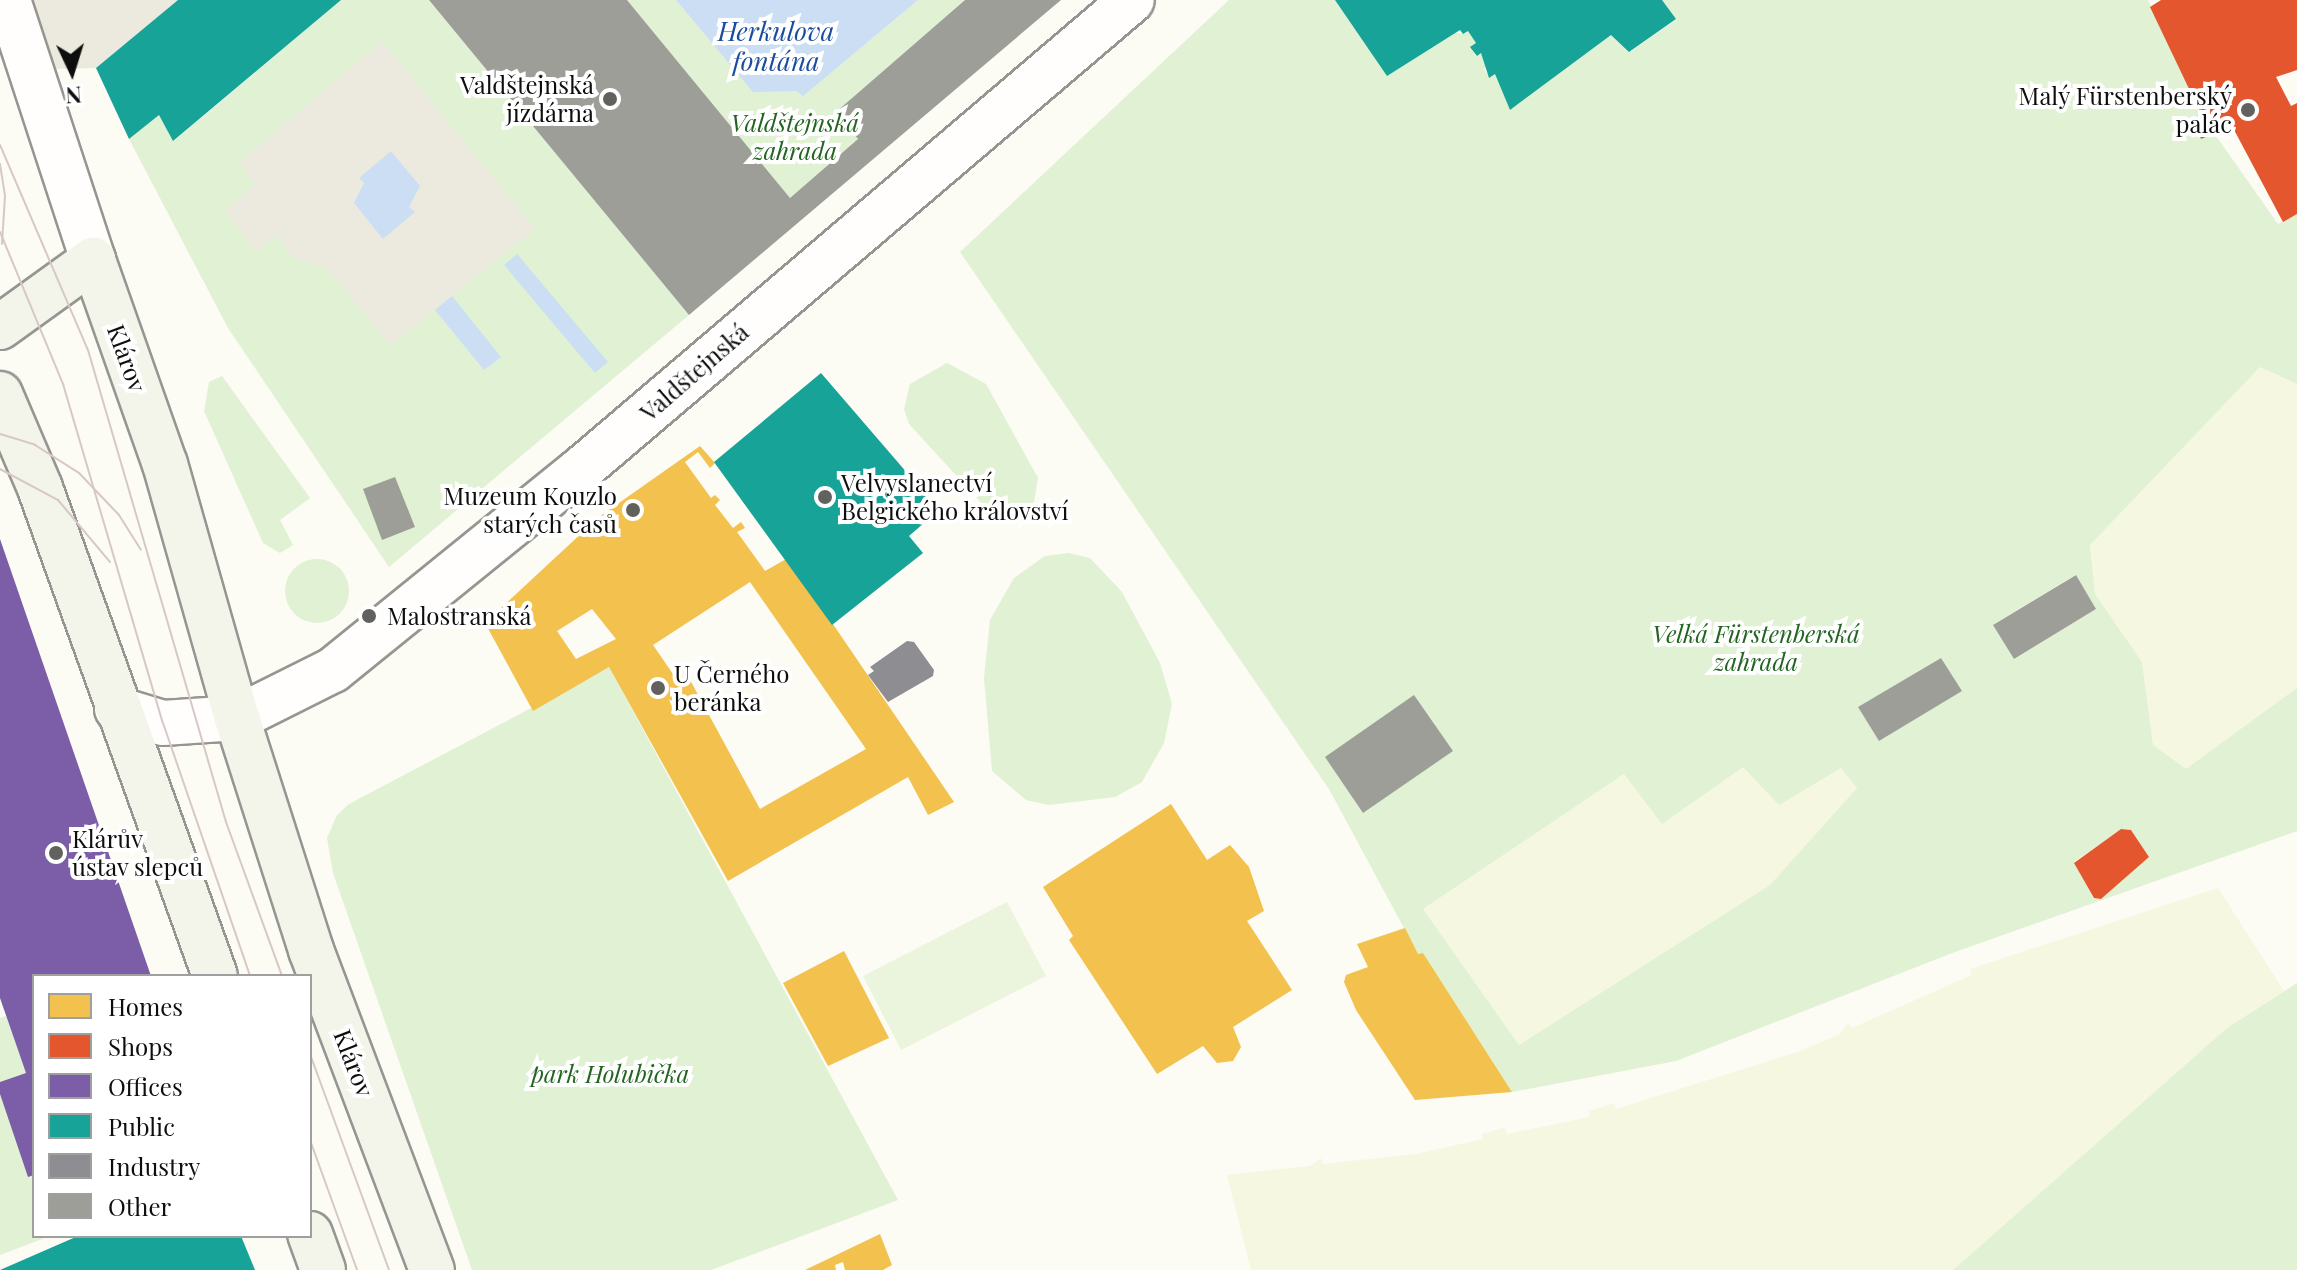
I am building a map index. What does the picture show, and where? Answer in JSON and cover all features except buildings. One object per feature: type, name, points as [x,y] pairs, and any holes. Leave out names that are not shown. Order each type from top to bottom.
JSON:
[{"type":"main road","points":[[0,327],[93,260]]},
{"type":"main road","name":"Klárov","points":[[93,260],[165,464],[237,718],[311,950],[432,1270]]},
{"type":"main road","points":[[0,394],[40,488],[214,974]]},
{"type":"main road","points":[[311,1238],[323,1270]]},
{"type":"street","name":"Klárov","points":[[8,0],[93,260]]},
{"type":"street","name":"Valdštejnská","points":[[237,718],[333,670],[579,471],[1132,0]]},
{"type":"street","points":[[117,709],[163,723],[237,718]]},
{"type":"green space","points":[[341,0],[429,0],[689,315],[389,567],[228,328],[129,139],[159,115],[174,141]]},
{"type":"green space","name":"Valdštejnská zahrada","points":[[627,0],[676,0],[716,47],[847,59],[918,0],[965,0],[836,112],[858,139],[790,198]]},
{"type":"green space","name":"Velká Fürstenberská zahrada","points":[[1229,0],[1335,0],[1463,34],[1468,31],[1476,43],[1471,47],[1476,56],[1481,53],[1489,66],[1484,69],[1489,77],[1495,74],[1510,110],[1611,35],[1630,52],[1676,20],[1662,0],[2148,0],[2201,114],[2192,120],[2200,139],[2214,133],[2278,224],[2297,214],[2297,384],[2260,367],[2090,545],[2095,594],[2142,662],[2153,745],[2186,769],[2297,688],[2297,831],[1955,952],[1676,1061],[1512,1092],[1423,953],[1418,954],[1329,789],[960,252]],"holes":[[[2075,575],[2096,609],[2014,659],[1994,624]],[[1941,658],[1961,691],[1879,741],[1859,707]],[[1743,767],[1779,805],[1841,768],[1857,788],[1770,885],[1519,1045],[1423,909],[1624,774],[1662,824]],[[2121,829],[2131,830],[2149,857],[2101,899],[2094,898],[2074,862]]]},
{"type":"green space","points":[[947,363],[986,384],[1038,478],[1034,502],[1005,522],[988,510],[909,424],[904,409],[910,384]]},
{"type":"green space","points":[[2260,367],[2297,384],[2297,688],[2186,770],[2153,745],[2142,662],[2095,594],[2090,545]]},
{"type":"green space","points":[[222,376],[310,498],[280,520],[293,545],[280,553],[263,543],[204,411],[209,382]]},
{"type":"green space","points":[[1068,553],[1090,558],[1122,592],[1160,663],[1172,704],[1164,743],[1142,782],[1115,797],[1049,805],[1026,800],[992,771],[984,678],[990,620],[1014,578],[1045,556]]},
{"type":"green space","points":[[311,559],[323,559],[340,568],[347,579],[347,603],[340,614],[323,623],[311,623],[299,618],[290,609],[285,597],[285,585],[290,573],[299,564]]},
{"type":"green space","name":"park Holubička","points":[[609,667],[898,1200],[711,1270],[472,1270],[333,873],[327,838],[337,815],[349,804]]},
{"type":"green space","points":[[1743,766],[1841,768],[1857,788],[1770,885],[1519,1045],[1423,909],[1624,774]]},
{"type":"green space","points":[[2218,888],[2284,991],[2227,1028],[1953,1270],[1251,1270],[1227,1175],[1310,1166],[1321,1158],[1323,1164],[1416,1154],[1483,1139],[1482,1134],[1505,1127],[1507,1134],[1590,1117],[1589,1111],[1614,1103],[1616,1109],[1801,1051],[1840,1034],[1848,1023],[1852,1028],[1972,975],[1970,969]]},
{"type":"green space","points":[[1007,902],[1046,976],[901,1050],[863,976]]},
{"type":"green space","points":[[2297,983],[2297,1270],[1953,1270],[2227,1028]]},
{"type":"green space","points":[[6,1016],[26,1073],[0,1082],[0,1018]]},
{"type":"green space","points":[[0,1094],[32,1170],[32,1238],[45,1238],[0,1255]]},
{"type":"shaded area","points":[[31,0],[178,0],[96,68],[56,69]]},
{"type":"shaded area","points":[[382,41],[535,229],[391,345],[326,267],[293,257],[277,235],[256,252],[225,211],[255,183],[240,162]],"holes":[[[364,183],[414,212],[354,203]]]},
{"type":"water","name":"Herkulova fontána","points":[[676,0],[918,0],[803,96],[797,91],[753,92]]},
{"type":"water","points":[[391,151],[420,186],[409,207],[415,212],[383,239],[354,203],[364,183],[359,178]]},
{"type":"water","points":[[517,254],[608,362],[595,373],[504,265]]},
{"type":"water","points":[[452,296],[501,357],[484,370],[435,310]]},
{"type":"tram line","points":[[0,145],[88,350],[226,822],[281,974]]},
{"type":"tram line","points":[[0,164],[5,196],[2,244]]},
{"type":"tram line","points":[[0,232],[63,384],[163,723],[249,974]]},
{"type":"tram line","points":[[0,434],[35,445],[79,473],[119,515],[141,550]]},
{"type":"tram line","points":[[0,469],[58,500],[110,562]]},
{"type":"tram line","points":[[312,1059],[389,1270]]},
{"type":"tram line","points":[[312,1146],[357,1270]]},
{"type":"place","name":"Valdštejnská jízdárna","points":[[610,99]]},
{"type":"place","name":"Malý Fürstenberský palác","points":[[2248,110]]},
{"type":"place","name":"Velvyslanectví Belgického království","points":[[825,497]]},
{"type":"place","name":"Muzeum Kouzlo starých časů","points":[[633,510]]},
{"type":"place","name":"Malostranská","points":[[369,616]]},
{"type":"place","name":"U Černého beránka","points":[[658,688]]},
{"type":"place","name":"Klárův ústav slepců","points":[[56,853]]}]
